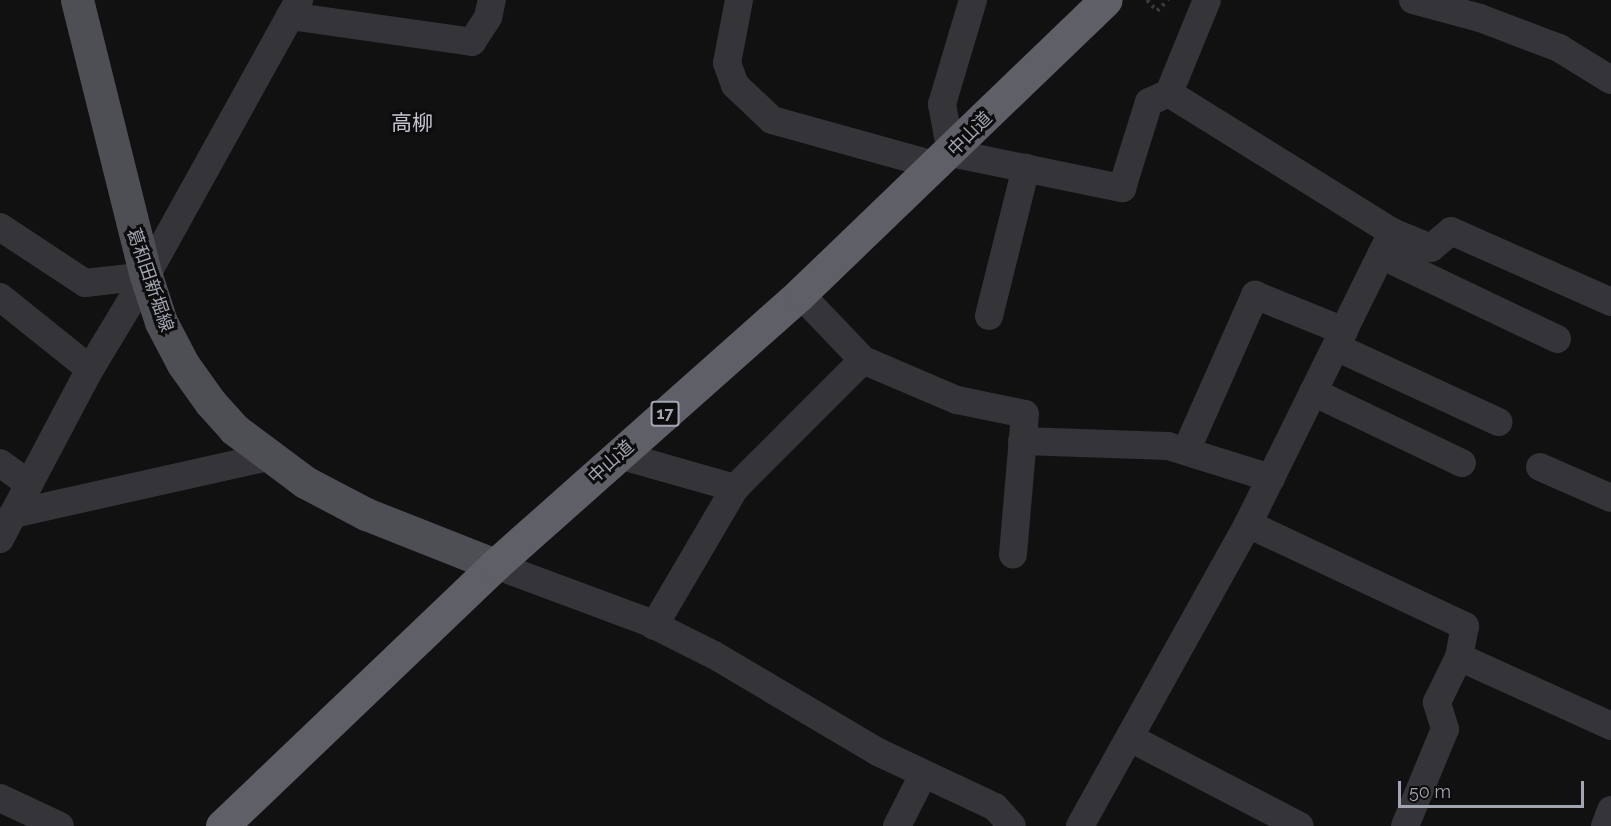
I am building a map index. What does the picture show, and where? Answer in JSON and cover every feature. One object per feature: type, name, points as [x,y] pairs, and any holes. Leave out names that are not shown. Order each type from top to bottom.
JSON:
[{"type":"highway","name":"中山道","points":[[222,826],[495,565],[800,294],[944,159],[1105,0]]},
{"type":"main road","name":"葛和田新堀線","points":[[77,0],[146,276],[161,322],[183,364],[234,429],[268,457],[366,514],[495,565]]},
{"type":"street","points":[[0,539],[90,369],[146,276],[295,8],[472,42],[488,17],[492,0]]},
{"type":"street","points":[[739,0],[727,63],[735,85],[772,120],[944,159],[1026,168],[1122,188],[1149,102],[1169,93],[1207,0]]},
{"type":"street","points":[[944,159],[942,104],[974,0]]},
{"type":"street","points":[[1413,0],[1480,18],[1559,48],[1611,80]]},
{"type":"street","points":[[1169,93],[1386,244],[1557,339]]},
{"type":"street","points":[[989,316],[1026,168]]},
{"type":"street","points":[[0,227],[85,283],[146,276]]},
{"type":"street","points":[[1386,244],[1431,248],[1451,231],[1607,292]]},
{"type":"street","points":[[1080,826],[1248,524],[1386,244]]},
{"type":"street","points":[[800,294],[863,360],[957,400],[1025,414],[1013,554]]},
{"type":"street","points":[[1186,451],[1256,296],[1498,422]]},
{"type":"street","points":[[0,297],[90,369]]},
{"type":"street","points":[[654,626],[735,488],[863,360]]},
{"type":"street","points":[[1313,392],[1462,463]]},
{"type":"street","points":[[1023,441],[1168,446],[1271,478]]},
{"type":"street","points":[[619,455],[735,488]]},
{"type":"street","points":[[13,514],[268,457]]},
{"type":"street","points":[[0,463],[29,484]]},
{"type":"street","points":[[1540,467],[1611,498]]},
{"type":"street","points":[[1248,524],[1465,626],[1459,657],[1437,702],[1445,729],[1405,826]]},
{"type":"street","points":[[495,565],[654,626],[714,655],[923,775],[995,807],[1012,826]]},
{"type":"street","points":[[1459,657],[1611,726]]},
{"type":"street","points":[[1130,738],[1300,826]]},
{"type":"street","points":[[897,826],[923,775]]},
{"type":"street","points":[[0,798],[60,826]]},
{"type":"street","points":[[1605,826],[1611,810]]},
{"type":"path","points":[[1147,0],[1157,11],[1168,0]]},
{"type":"district","name":"高柳","points":[[412,123]]}]
